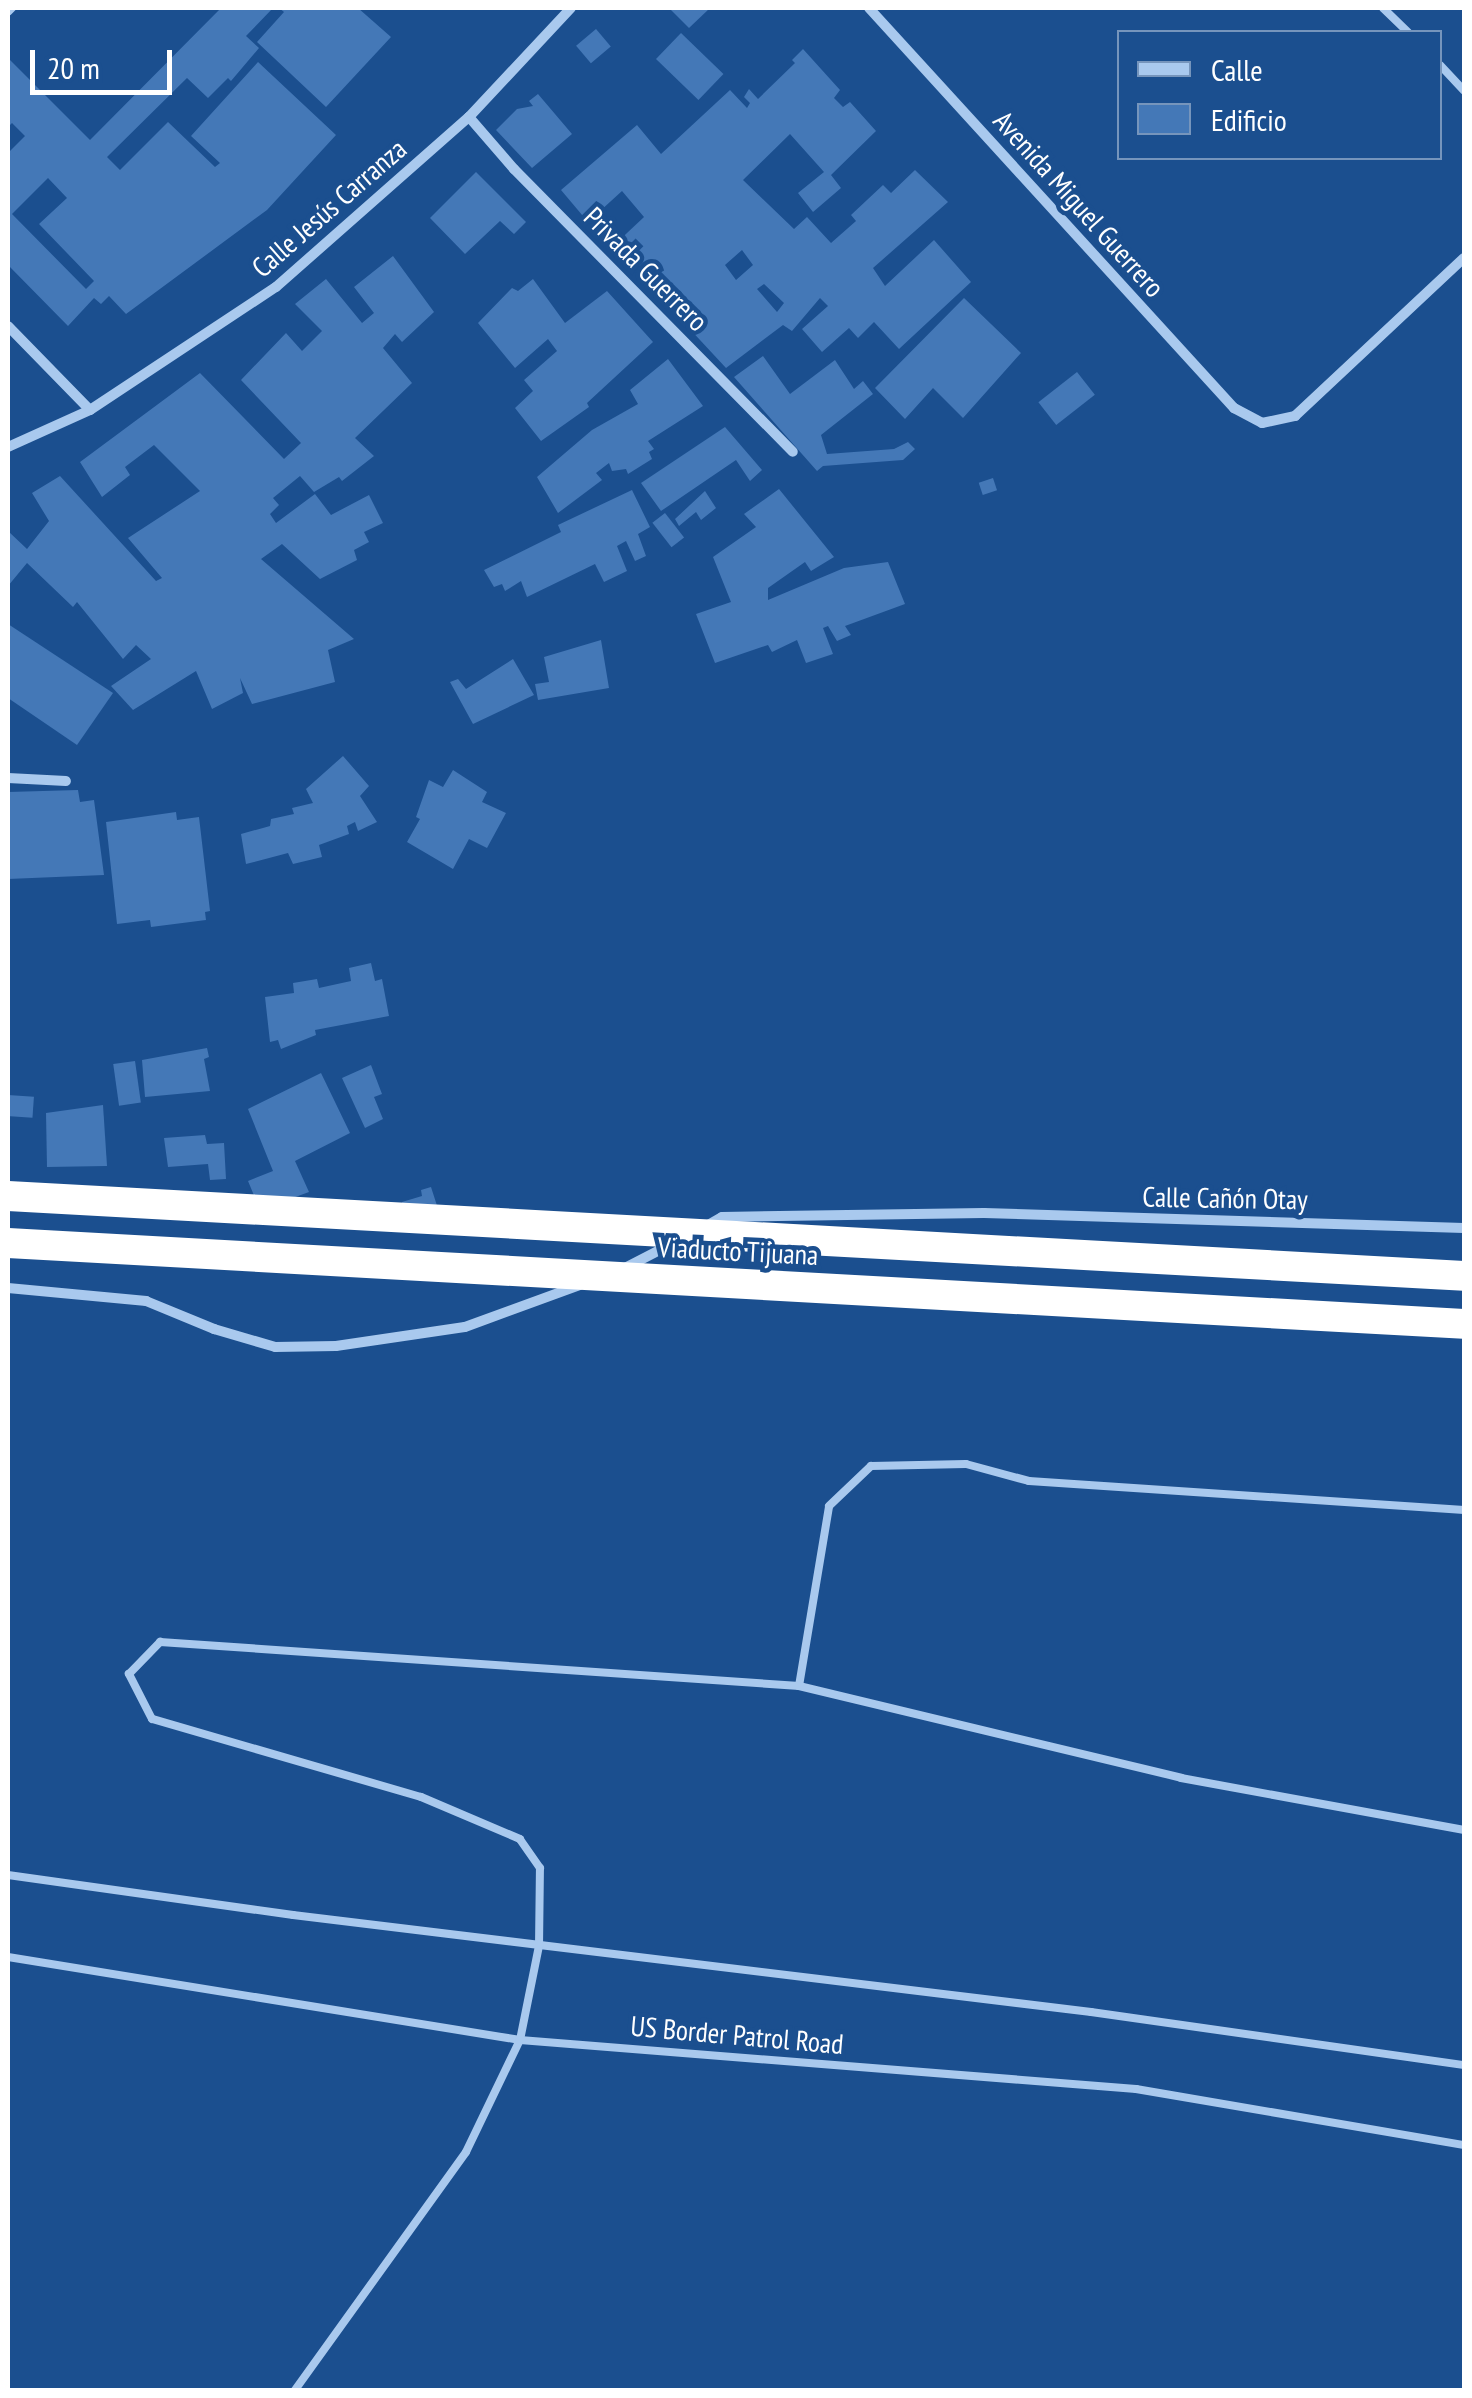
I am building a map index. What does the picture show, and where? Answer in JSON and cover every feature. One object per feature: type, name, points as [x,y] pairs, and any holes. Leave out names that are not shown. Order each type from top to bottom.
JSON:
[{"type":"highway","name":"Viaducto Tijuana","points":[[8,1196],[1464,1276]]},
{"type":"highway","name":"Viaducto Tijuana","points":[[8,1243],[1464,1324]]},
{"type":"street","name":"Calle Jesús Carranza","points":[[8,447],[90,410],[276,287],[468,117],[571,8]]},
{"type":"street","name":"Avenida Miguel Guerrero","points":[[869,8],[1234,408],[1262,423],[1294,416],[1464,258]]},
{"type":"street","name":"Privada Guerrero","points":[[468,117],[514,169],[793,452]]},
{"type":"street","points":[[8,326],[90,410]]},
{"type":"street","points":[[8,778],[66,781]]},
{"type":"street","name":"Calle Cañón Otay","points":[[8,1288],[146,1301],[214,1329],[275,1347],[336,1346],[465,1327],[620,1270],[722,1217],[984,1213],[1464,1228]]},
{"type":"lane","points":[[1383,8],[1406,30]]},
{"type":"lane","points":[[1442,67],[1464,90]]},
{"type":"lane","points":[[799,1686],[829,1506],[872,1466],[966,1464],[1029,1481],[1464,1510]]},
{"type":"lane","points":[[295,2390],[466,2152],[520,2040],[540,1946],[540,1868],[520,1838],[421,1797],[152,1719],[128,1674],[160,1642],[799,1686],[1181,1778],[1464,1830]]},
{"type":"lane","points":[[8,1874],[540,1946],[1111,2015],[1464,2065]]},
{"type":"lane","name":"US Border Patrol Road","points":[[8,1957],[520,2040],[1136,2089],[1464,2145]]},
{"type":"building","points":[[221,8],[273,8],[246,36],[259,48],[231,81],[228,78],[208,98],[187,78],[107,157],[120,170],[168,122],[215,167],[220,163],[191,136],[258,62],[336,135],[267,210],[126,314],[109,296],[101,304],[94,298],[68,326],[8,265],[8,153],[25,136],[12,123],[8,127],[8,58],[90,140]],"holes":[[[48,178],[67,198],[39,224],[94,281],[86,289],[12,214]]]},
{"type":"building","points":[[279,8],[358,8],[391,37],[326,107],[257,42],[284,12]]},
{"type":"building","points":[[669,8],[710,8],[689,28]]},
{"type":"building","points":[[596,29],[611,47],[591,63],[576,46]]},
{"type":"building","points":[[681,33],[723,74],[698,100],[656,59]]},
{"type":"building","points":[[803,49],[840,90],[834,98],[843,107],[850,102],[876,131],[831,175],[841,188],[813,212],[798,193],[824,172],[790,134],[743,180],[794,229],[807,217],[831,243],[856,221],[851,215],[883,185],[891,193],[915,170],[948,202],[873,268],[885,286],[934,240],[971,282],[899,349],[874,322],[858,338],[849,328],[822,352],[802,329],[828,306],[820,298],[792,331],[783,325],[726,368],[674,312],[678,309],[639,265],[632,271],[610,249],[644,217],[622,191],[588,222],[561,190],[637,125],[661,154],[730,90],[747,108],[750,103],[744,97],[749,89],[758,99],[795,63],[792,60]],"holes":[[[742,250],[753,265],[736,280],[725,265]],[[764,284],[784,303],[777,312],[757,289]]]},
{"type":"building","points":[[538,94],[572,134],[532,168],[496,130],[517,109],[533,106],[529,101]]},
{"type":"building","points":[[476,172],[526,222],[514,234],[500,221],[465,254],[430,218]]},
{"type":"building","points":[[393,256],[434,312],[402,342],[395,334],[383,348],[412,383],[355,438],[374,456],[342,481],[339,477],[314,492],[300,476],[273,498],[279,505],[270,514],[276,523],[315,494],[331,515],[369,495],[383,523],[364,532],[369,542],[354,550],[357,560],[320,579],[282,544],[261,559],[354,639],[328,650],[335,682],[252,704],[240,678],[243,693],[212,709],[196,671],[133,710],[111,686],[151,659],[136,645],[123,659],[77,602],[73,607],[27,563],[8,586],[8,531],[27,549],[49,521],[32,493],[60,476],[156,581],[162,578],[128,538],[200,491],[154,445],[125,467],[130,475],[102,497],[80,462],[200,373],[284,459],[301,443],[241,380],[286,333],[302,351],[322,331],[295,304],[326,279],[362,323],[374,313],[354,287]]},
{"type":"building","points":[[533,279],[565,323],[607,291],[653,342],[587,403],[589,407],[541,441],[515,408],[533,391],[524,380],[557,351],[548,339],[515,368],[478,323],[512,288],[518,291]]},
{"type":"building","points":[[964,298],[1021,353],[963,418],[933,388],[905,419],[875,388]]},
{"type":"building","points":[[763,356],[790,394],[835,360],[854,389],[863,381],[873,394],[821,435],[827,454],[894,449],[908,442],[915,449],[903,460],[823,466],[817,471],[734,377]]},
{"type":"building","points":[[668,359],[703,406],[648,441],[654,449],[649,452],[652,459],[628,474],[626,469],[612,471],[609,463],[596,473],[602,480],[558,513],[537,477],[592,430],[638,404],[630,390]]},
{"type":"building","points":[[1077,372],[1095,395],[1056,425],[1038,402]]},
{"type":"building","points":[[725,427],[762,470],[750,481],[736,460],[661,511],[641,483]]},
{"type":"building","points":[[993,478],[997,490],[983,495],[979,483]]},
{"type":"building","points":[[779,489],[834,557],[811,571],[805,562],[768,588],[768,600],[844,568],[888,562],[905,604],[845,626],[851,635],[837,641],[828,626],[823,628],[833,654],[806,663],[797,640],[772,652],[768,645],[715,663],[696,614],[731,602],[713,557],[756,527],[744,514]]},
{"type":"building","points":[[632,490],[650,527],[638,534],[646,556],[635,561],[626,541],[617,546],[627,571],[604,582],[595,564],[527,597],[521,581],[505,591],[502,584],[494,587],[484,570],[561,532],[558,525]]},
{"type":"building","points":[[705,491],[716,508],[701,520],[696,512],[679,526],[675,519]]},
{"type":"building","points":[[665,513],[684,537],[671,547],[652,523]]},
{"type":"building","points":[[8,624],[113,693],[77,745],[8,698]]},
{"type":"building","points":[[601,640],[609,688],[538,700],[535,684],[549,682],[544,657]]},
{"type":"building","points":[[513,659],[534,695],[473,724],[450,682],[458,679],[466,689]]},
{"type":"building","points":[[343,756],[369,786],[360,796],[377,822],[358,831],[355,822],[347,826],[349,834],[319,845],[322,857],[293,864],[288,853],[246,864],[241,834],[270,826],[271,819],[294,814],[292,808],[313,803],[306,789]]},
{"type":"building","points":[[453,770],[487,792],[482,802],[506,813],[487,848],[469,839],[453,869],[407,842],[420,819],[416,817],[429,780],[443,787]]},
{"type":"building","points":[[78,790],[80,802],[94,800],[104,875],[8,879],[8,792]]},
{"type":"building","points":[[176,812],[177,820],[199,817],[210,911],[205,912],[206,920],[151,927],[150,920],[117,924],[106,822]]},
{"type":"building","points":[[371,963],[375,981],[382,979],[389,1016],[315,1030],[316,1035],[281,1049],[278,1040],[270,1042],[265,997],[294,993],[293,983],[317,979],[319,988],[351,981],[349,968]]},
{"type":"building","points":[[207,1048],[209,1057],[204,1059],[210,1091],[145,1097],[142,1060]]},
{"type":"building","points":[[135,1061],[141,1103],[119,1106],[113,1064]]},
{"type":"building","points":[[371,1065],[382,1094],[374,1097],[383,1119],[365,1128],[342,1078]]},
{"type":"building","points":[[321,1073],[350,1133],[295,1161],[309,1192],[260,1210],[248,1181],[273,1171],[248,1109]]},
{"type":"building","points":[[8,1095],[34,1097],[32,1118],[8,1116]]},
{"type":"building","points":[[103,1105],[107,1166],[47,1167],[46,1113]]},
{"type":"building","points":[[205,1135],[207,1144],[224,1143],[226,1179],[210,1180],[208,1164],[168,1167],[164,1138]]},
{"type":"building","points":[[431,1187],[441,1218],[407,1228],[402,1202],[422,1196],[421,1190]]}]
